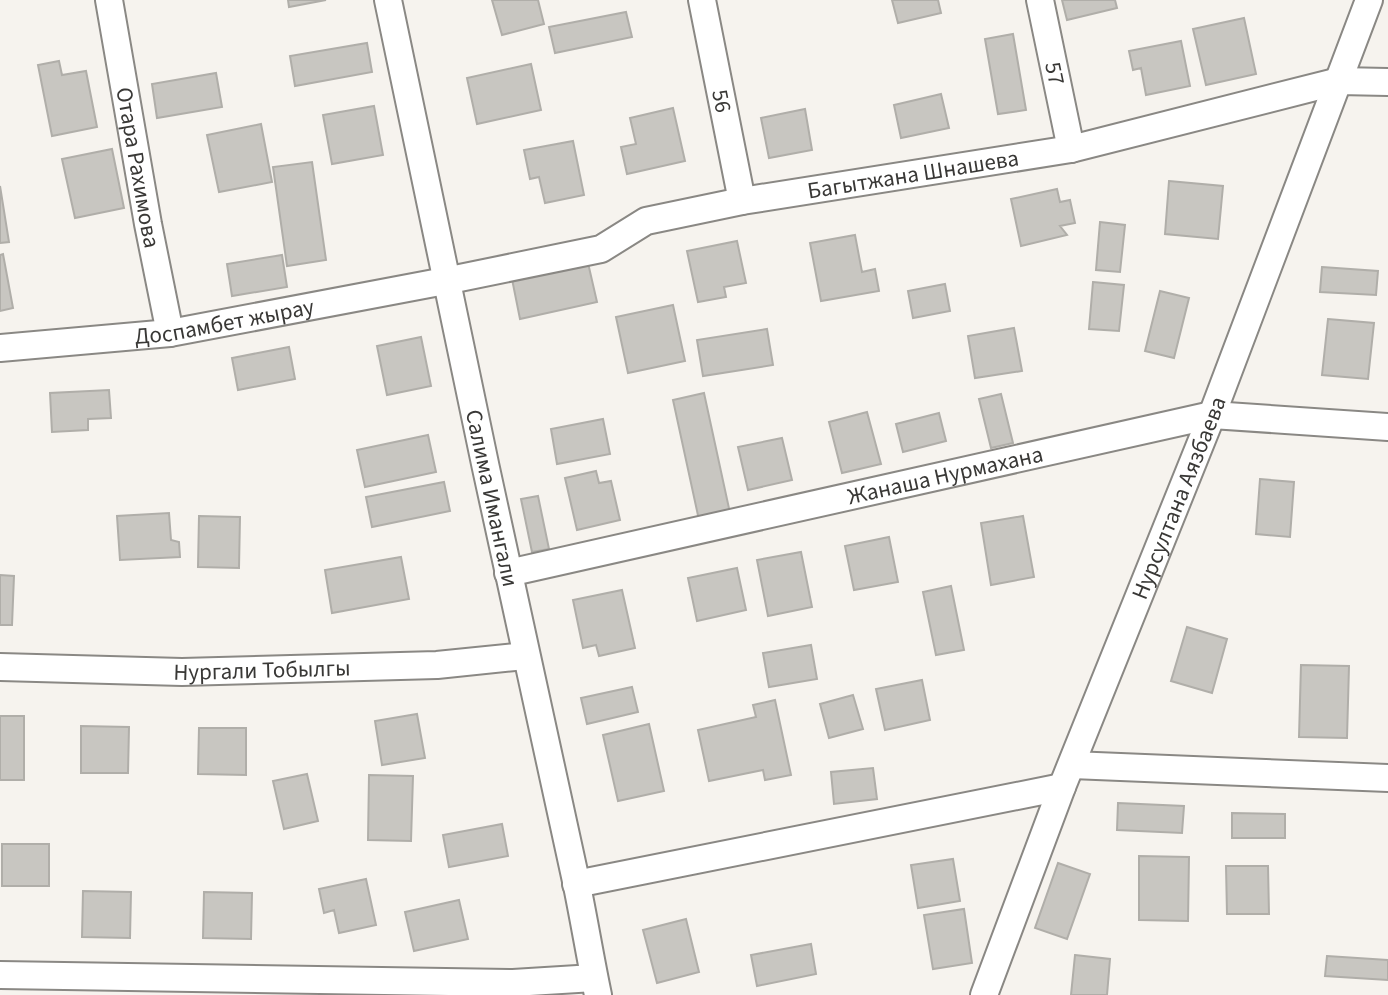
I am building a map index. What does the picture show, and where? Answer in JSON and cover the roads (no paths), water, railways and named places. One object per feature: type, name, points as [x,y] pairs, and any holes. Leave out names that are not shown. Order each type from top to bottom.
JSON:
[{"type":"street","name":"Отара Рахимова","points":[[108,0],[145,211],[170,334]]},
{"type":"street","name":"Салима Имангали","points":[[388,0],[445,281],[596,986]]},
{"type":"street","name":"56","points":[[702,0],[742,201]]},
{"type":"street","name":"57","points":[[1040,0],[1071,149]]},
{"type":"street","name":"Нурсултана Аязбаева","points":[[984,995],[1067,776],[1212,415],[1369,0]]},
{"type":"street","name":"Багытжана Шнашева","points":[[445,281],[601,249],[646,222],[742,201],[1071,149],[1339,81],[1388,82]]},
{"type":"street","name":"Доспамбет жырау","points":[[0,348],[170,334],[445,281]]},
{"type":"street","name":"Жанаша Нурмахана","points":[[508,572],[1212,415],[1388,427]]},
{"type":"street","name":"Нургали Тобылгы","points":[[0,667],[182,672],[437,665],[525,656]]},
{"type":"street","points":[[576,884],[1067,776],[1388,778]]},
{"type":"street","points":[[0,975],[596,986]]}]
